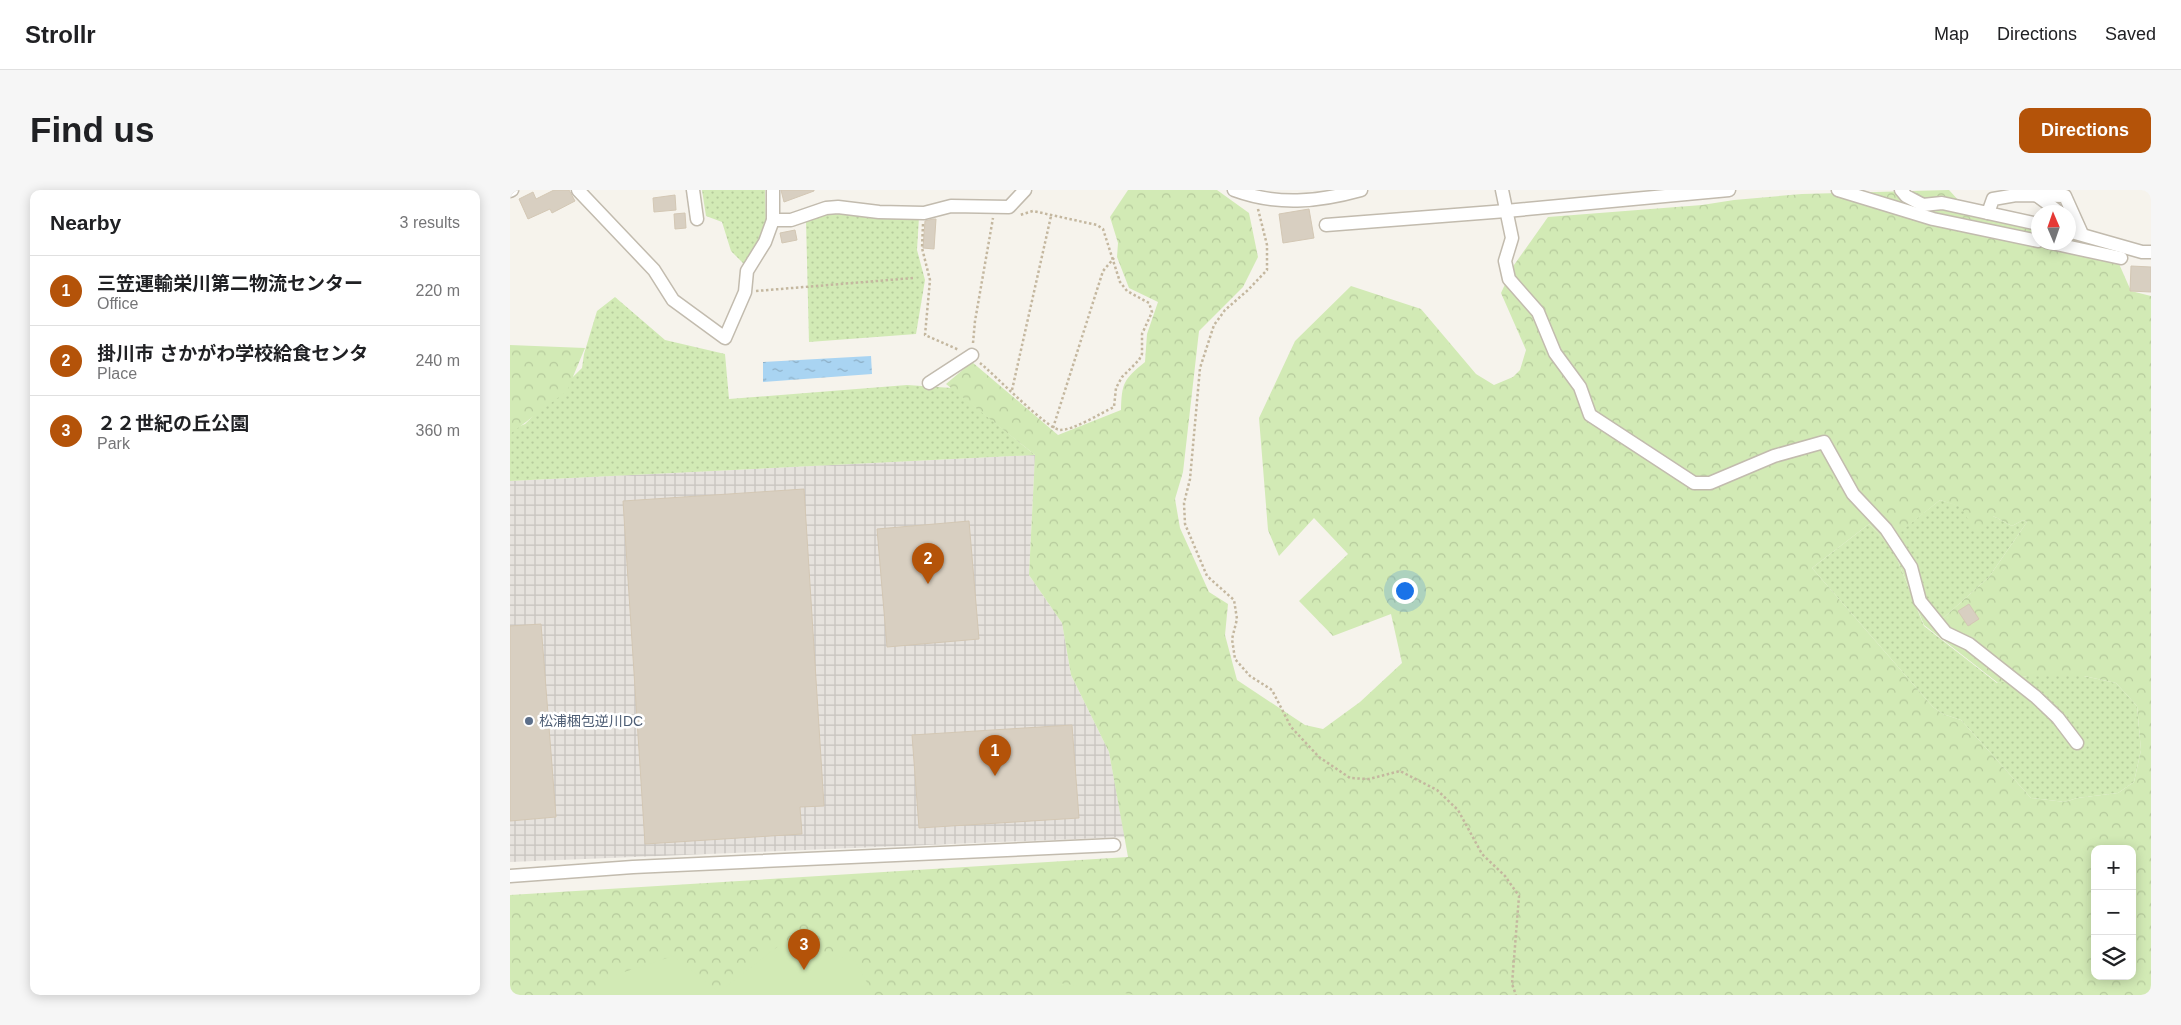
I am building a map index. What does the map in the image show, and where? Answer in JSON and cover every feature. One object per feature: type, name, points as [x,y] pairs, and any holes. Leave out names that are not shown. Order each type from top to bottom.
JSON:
[{"type":"street","points":[[578,190],[654,270],[673,300],[725,338],[745,292],[747,271],[765,242],[773,220],[772,190]]},
{"type":"street","points":[[693,190],[697,220]]},
{"type":"street","points":[[773,220],[791,220],[826,208],[838,207],[924,213],[951,206],[1010,207],[1025,190]]},
{"type":"street","points":[[1234,190],[1256,198],[1301,202],[1361,190]]},
{"type":"street","points":[[1502,190],[1512,238],[1505,261],[1509,279],[1538,312],[1555,353],[1580,387],[1590,415],[1694,483],[1710,484],[1774,456],[1824,442],[1853,494],[1886,530],[1911,567],[1920,602],[1946,633],[1969,644],[2036,697],[2058,718],[2078,743]]},
{"type":"street","points":[[1326,226],[1729,190]]},
{"type":"street","points":[[1838,190],[1934,219],[2031,240]]},
{"type":"street","points":[[1901,190],[1906,196],[1923,205],[1942,204],[2031,222]]},
{"type":"street","points":[[1988,213],[1993,199],[2016,195],[2065,196],[2068,205]]},
{"type":"street","points":[[2036,195],[2050,205]]},
{"type":"street","points":[[2076,231],[2142,252],[2151,252]]},
{"type":"street","points":[[2076,248],[2121,258]]},
{"type":"street","points":[[929,383],[972,355]]},
{"type":"street","points":[[510,876],[633,867],[1114,845]]},
{"type":"path","points":[[1256,198],[1267,246],[1267,270],[1225,310],[1214,325],[1200,368],[1190,479],[1184,503],[1185,524],[1207,576],[1234,600],[1237,619],[1232,639],[1235,659],[1250,676],[1272,690],[1292,727],[1319,757],[1350,778],[1368,779],[1400,771],[1437,790],[1458,810],[1482,854],[1506,876],[1519,896],[1512,984],[1516,995]]},
{"type":"path","points":[[924,213],[922,248],[930,280],[925,335],[972,355],[1053,428],[1062,430],[1073,427],[1114,407],[1116,388],[1122,377],[1139,360],[1142,354],[1142,334],[1152,312],[1149,303],[1127,291],[1120,282],[1114,258],[1103,229],[1097,225],[1033,212],[1018,216]]},
{"type":"path","points":[[1012,390],[1051,216]]},
{"type":"path","points":[[983,217],[1002,218]]},
{"type":"path","points":[[972,355],[975,321],[993,218]]},
{"type":"path","points":[[1053,428],[1103,271],[1114,258]]},
{"type":"path","points":[[745,292],[913,278]]},
{"type":"shaded area","points":[[1035,455],[1029,575],[1062,623],[1071,675],[1109,752],[1125,837],[510,862],[510,481]]},
{"type":"green space","points":[[702,190],[765,190],[766,225],[755,250],[745,265],[731,251],[722,222],[706,216]]},
{"type":"green space","points":[[1128,190],[1217,190],[1249,213],[1258,257],[1243,287],[1199,331],[1183,472],[1175,499],[1180,528],[1209,592],[1228,604],[1225,635],[1237,680],[1305,725],[1323,729],[1360,702],[1402,663],[1391,614],[1333,636],[1299,601],[1348,554],[1314,518],[1279,556],[1268,530],[1259,418],[1295,341],[1351,286],[1421,309],[1476,374],[1494,385],[1513,377],[1520,370],[1526,350],[1501,293],[1514,265],[1548,217],[1702,205],[1802,194],[1949,190],[1961,203],[2031,224],[2031,250],[2076,250],[2076,237],[2091,242],[2116,257],[2131,291],[2151,296],[2151,995],[510,995],[510,895],[1128,857],[1109,752],[1071,675],[1062,623],[1029,575],[1035,455],[946,384],[972,362],[1058,435],[1121,410],[1125,383],[1132,373],[1145,362],[1147,334],[1158,302],[1129,288],[1117,257],[1118,243],[1110,217]],"holes":[[[1940,500],[1961,507],[1976,534],[1993,516],[2012,526],[2023,520],[2027,522],[1989,577],[1941,620],[1925,596],[1918,566],[1898,534]],[[1869,524],[1893,549],[1924,625],[1998,683],[2027,676],[2084,676],[2116,683],[2137,706],[2141,750],[2134,782],[2118,793],[2077,798],[2065,802],[2031,798],[1961,720],[1943,714],[1933,707],[1812,568]]]},
{"type":"green space","points":[[836,210],[919,217],[917,250],[925,280],[916,334],[809,342],[806,221]]},
{"type":"green space","points":[[615,297],[665,340],[725,354],[729,399],[907,385],[952,388],[1035,455],[510,481],[510,430],[525,424],[582,368],[584,354],[597,311]]},
{"type":"green space","points":[[510,345],[585,348],[567,391],[510,434]]},
{"type":"green space","points":[[1940,500],[1993,516],[2012,526],[2023,520],[2027,522],[1989,577],[1941,620],[1925,596],[1918,566],[1897,534]]},
{"type":"green space","points":[[1869,524],[1893,549],[1924,626],[1997,683],[2027,676],[2084,676],[2116,683],[2137,706],[2141,750],[2134,782],[2118,793],[2077,798],[2065,802],[2031,798],[1961,720],[1943,714],[1933,707],[1812,568]]},
{"type":"green space","points":[[785,941],[855,961],[874,995],[594,995],[603,979],[673,956],[719,992]]},
{"type":"green space","points":[[1053,982],[1137,995],[1045,995]]},
{"type":"water","points":[[871,356],[872,374],[763,382],[763,362]]},
{"type":"building","points":[[554,190],[569,190],[575,201],[552,213],[550,209],[528,219],[519,199],[533,192],[536,199]]},
{"type":"building","points":[[781,190],[814,190],[814,191],[784,202]]},
{"type":"building","points":[[675,195],[676,210],[654,212],[653,198]]},
{"type":"building","points":[[1309,209],[1314,238],[1283,243],[1279,214]]},
{"type":"building","points":[[685,213],[686,228],[675,229],[674,214]]},
{"type":"building","points":[[936,219],[934,249],[923,248],[925,221]]},
{"type":"building","points":[[795,230],[797,240],[782,243],[780,233]]},
{"type":"building","points":[[2131,266],[2151,267],[2151,292],[2130,291]]},
{"type":"building","points":[[804,489],[824,806],[800,807],[802,834],[645,844],[623,501]]},
{"type":"building","points":[[969,521],[979,639],[887,647],[877,529]]},
{"type":"building","points":[[1969,604],[1979,619],[1968,626],[1958,611]]},
{"type":"building","name":"松浦梱包逆川DC","points":[[541,624],[556,817],[510,821],[510,626]]},
{"type":"building","points":[[1072,725],[1079,818],[919,828],[912,735]]},
{"type":"place","name":"掛川市 さかがわ学校給食センタ","points":[[928,584]]},
{"type":"place","name":"松浦梱包逆川DC","points":[[529,721]]},
{"type":"place","name":"三笠運輸栄川第二物流センター","points":[[995,776]]},
{"type":"place","name":"２２世紀の丘公園","points":[[804,970]]}]
